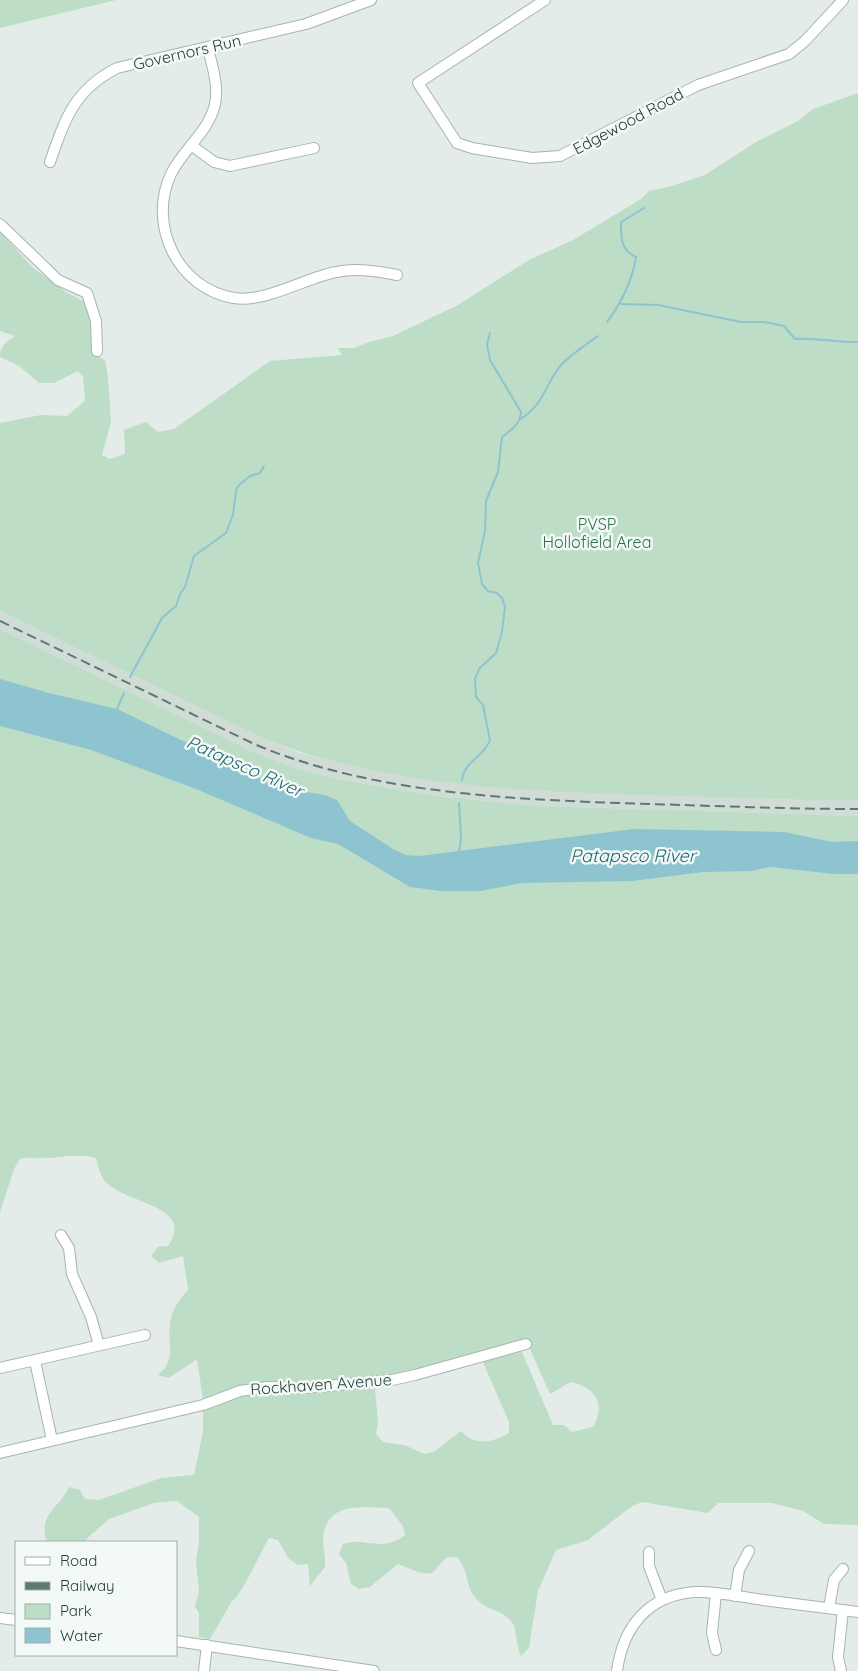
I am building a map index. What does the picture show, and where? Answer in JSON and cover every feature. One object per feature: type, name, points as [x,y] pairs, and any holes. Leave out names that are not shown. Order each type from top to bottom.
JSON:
[{"type":"street","name":"Governors Run","points":[[50,162],[69,112],[87,88],[102,76],[132,64],[306,24],[371,0]]},
{"type":"street","name":"Edgewood Road","points":[[545,0],[418,83],[458,143],[472,148],[532,158],[560,156],[698,85],[789,54],[806,41],[842,0]]},
{"type":"street","points":[[208,48],[215,80],[215,104],[206,125],[171,175],[164,196],[163,214],[168,243],[184,270],[197,282],[220,294],[245,299],[338,271],[365,270],[397,275]]},
{"type":"street","points":[[192,145],[214,162],[230,166],[314,148]]},
{"type":"street","points":[[0,224],[58,280],[87,293],[96,321],[97,351]]},
{"type":"street","points":[[62,1235],[69,1248],[72,1274],[91,1317],[99,1345]]},
{"type":"street","points":[[0,1368],[146,1335]]},
{"type":"street","name":"Rockhaven Avenue","points":[[0,1453],[203,1405],[240,1390],[266,1387],[304,1388],[392,1380],[526,1344]]},
{"type":"street","points":[[35,1361],[52,1440]]},
{"type":"street","points":[[735,1596],[739,1570],[749,1551]]},
{"type":"street","points":[[649,1552],[649,1566],[662,1600]]},
{"type":"street","points":[[829,1608],[834,1580],[843,1569]]},
{"type":"street","points":[[616,1671],[621,1646],[630,1629],[642,1614],[662,1600],[684,1593],[716,1593],[858,1612]]},
{"type":"street","points":[[716,1593],[712,1633],[716,1650]]},
{"type":"street","points":[[841,1671],[838,1657],[843,1610]]},
{"type":"street","points":[[0,1618],[15,1620]]},
{"type":"street","points":[[178,1641],[207,1645],[316,1667],[374,1671]]},
{"type":"street","points":[[204,1671],[207,1645]]},
{"type":"shaded area","points":[[0,611],[256,735],[297,752],[340,763],[438,780],[537,790],[858,800],[858,816],[535,806],[436,796],[336,779],[292,767],[249,750],[0,629]]},
{"type":"green space","points":[[0,0],[116,0],[0,28]]},
{"type":"green space","name":"PVSP Hollofield Area","points":[[858,93],[858,800],[601,793],[500,788],[449,783],[349,765],[301,752],[256,735],[0,611],[0,423],[41,415],[67,416],[85,401],[83,377],[78,371],[54,383],[39,383],[19,366],[0,357],[4,345],[15,336],[0,331],[0,231],[32,267],[66,292],[88,304],[98,356],[105,360],[108,378],[111,422],[102,455],[110,459],[125,454],[124,430],[146,422],[158,432],[174,429],[270,361],[342,355],[338,348],[354,348],[393,336],[458,305],[529,260],[573,240],[641,199],[649,191],[672,186],[705,175],[756,142],[798,121],[813,109]]},
{"type":"green space","points":[[0,629],[249,750],[292,767],[336,779],[436,796],[535,806],[858,816],[858,1525],[824,1524],[803,1511],[772,1503],[718,1503],[708,1513],[642,1502],[632,1506],[588,1540],[556,1550],[538,1591],[529,1648],[521,1656],[512,1622],[503,1614],[478,1601],[471,1591],[461,1562],[457,1557],[446,1558],[431,1574],[418,1572],[398,1564],[370,1587],[359,1589],[351,1584],[346,1563],[339,1554],[343,1544],[351,1542],[389,1543],[405,1535],[403,1526],[389,1508],[350,1508],[334,1515],[328,1522],[323,1536],[325,1567],[310,1586],[308,1564],[298,1565],[289,1559],[278,1540],[269,1538],[245,1583],[210,1639],[199,1637],[199,1613],[195,1607],[199,1591],[196,1562],[199,1542],[199,1517],[177,1501],[154,1503],[109,1519],[84,1541],[47,1541],[45,1532],[47,1518],[69,1487],[80,1490],[85,1499],[99,1500],[161,1478],[194,1475],[203,1432],[203,1400],[197,1359],[169,1378],[158,1375],[164,1369],[169,1358],[169,1332],[172,1314],[188,1290],[183,1256],[159,1263],[151,1256],[158,1247],[168,1246],[174,1232],[173,1221],[154,1206],[113,1188],[104,1180],[96,1158],[70,1156],[26,1158],[20,1159],[14,1169],[0,1212]],"holes":[[[526,1340],[550,1394],[570,1382],[586,1387],[596,1397],[599,1411],[593,1427],[572,1432],[564,1425],[553,1425],[522,1352],[482,1360],[509,1422],[509,1433],[490,1441],[478,1441],[466,1436],[461,1431],[435,1451],[425,1454],[404,1445],[383,1442],[376,1434],[378,1423],[375,1388],[359,1389],[359,1381],[413,1373]]]},
{"type":"water","name":"Patapsco River","points":[[0,679],[117,709],[272,784],[325,795],[337,800],[350,821],[393,849],[406,855],[419,856],[634,829],[784,832],[832,842],[858,841],[858,874],[834,874],[770,867],[752,871],[703,872],[632,881],[522,883],[481,891],[441,891],[410,887],[338,844],[311,838],[196,789],[91,750],[0,726]]},
{"type":"waterway","points":[[607,322],[626,291],[636,257],[624,247],[621,222],[644,208]]},
{"type":"waterway","points":[[621,304],[658,305],[741,322],[764,322],[784,326],[795,339],[858,342]]},
{"type":"waterway","points":[[462,780],[466,768],[483,751],[490,740],[483,705],[476,697],[475,679],[479,669],[496,653],[502,632],[505,607],[502,598],[497,593],[488,591],[482,584],[478,563],[485,531],[486,501],[498,472],[502,437],[517,424],[521,412],[490,360],[487,344],[490,333]]},
{"type":"waterway","points":[[521,419],[536,405],[563,363],[598,336]]},
{"type":"waterway","points":[[130,677],[162,618],[176,606],[180,594],[185,587],[194,556],[226,533],[233,515],[236,490],[250,476],[260,473],[264,466]]},
{"type":"waterway","points":[[117,709],[124,693]]},
{"type":"waterway","points":[[459,803],[461,838],[459,853]]},
{"type":"railway","points":[[0,621],[252,743],[298,760],[347,774],[397,784],[499,797],[780,808],[858,809]]}]
